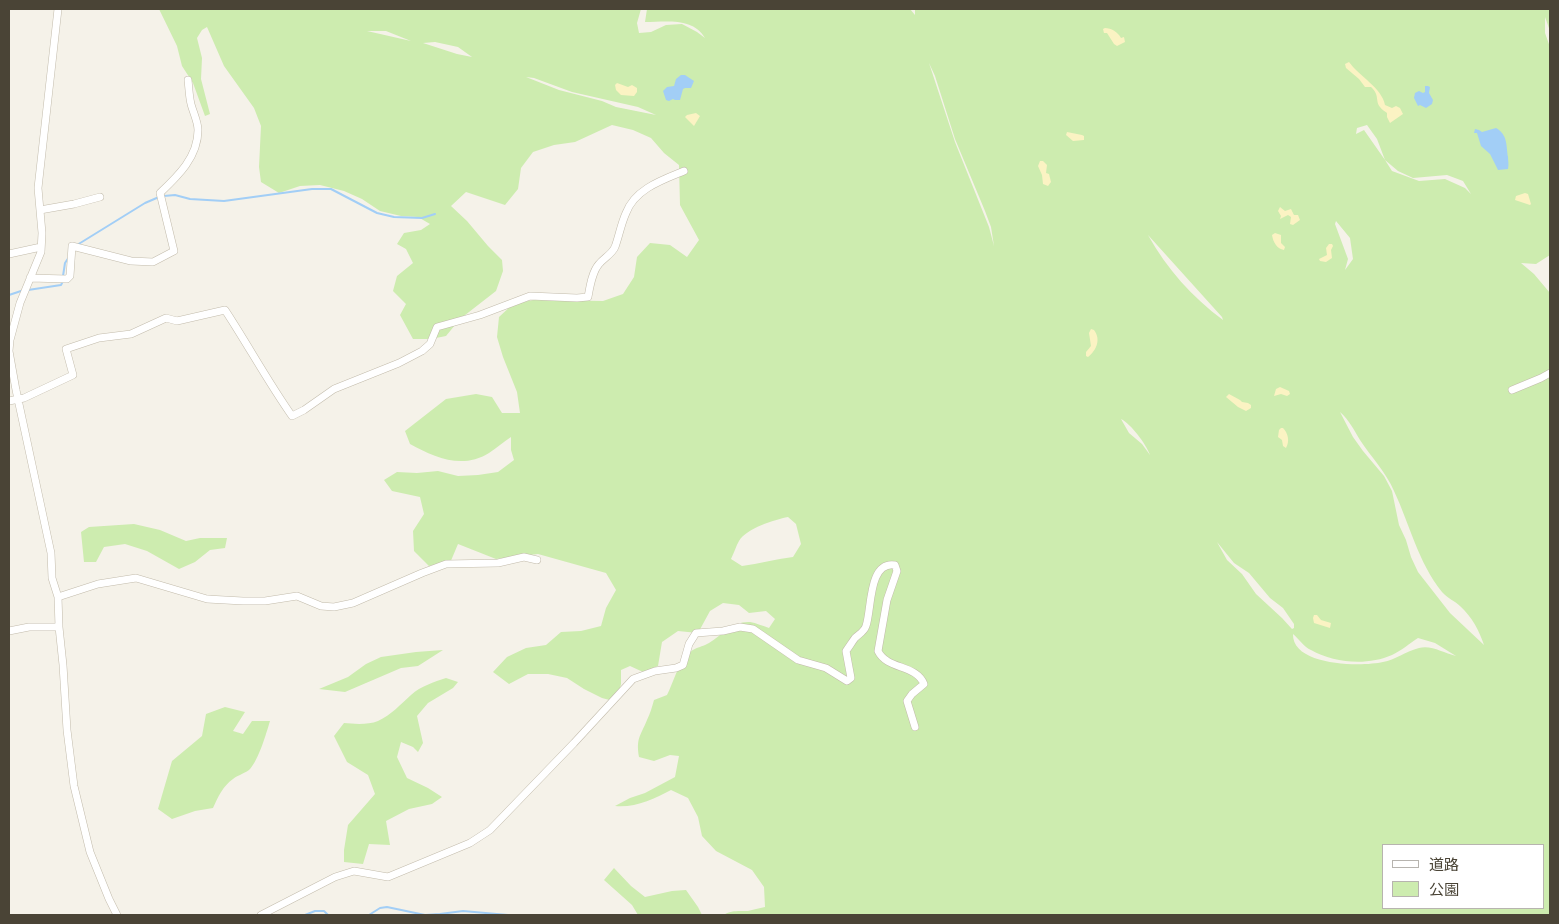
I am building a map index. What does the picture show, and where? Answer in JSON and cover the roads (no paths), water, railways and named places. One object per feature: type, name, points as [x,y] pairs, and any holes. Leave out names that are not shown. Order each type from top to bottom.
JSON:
[{"type":"street","points":[[58,9],[38,188],[42,233],[41,252],[20,303],[9,351],[51,552],[52,578],[58,597],[58,627],[63,665],[66,730],[74,786],[90,852],[117,915]]},
{"type":"street","points":[[30,278],[67,279],[70,276],[72,246],[131,261],[154,262],[174,251],[160,193],[191,160],[197,141],[198,129],[191,103],[188,80]]},
{"type":"street","points":[[9,401],[24,398],[73,375],[66,349],[99,338],[131,334],[166,318],[177,321],[225,310],[292,416],[334,389],[422,352],[430,344],[437,327],[480,315],[530,296],[588,297],[594,272],[598,265],[614,249],[626,211],[634,199],[659,181],[684,171]]},
{"type":"street","points":[[40,210],[100,197]]},
{"type":"street","points":[[9,254],[41,247]]},
{"type":"street","points":[[1512,390],[1550,373]]},
{"type":"street","points":[[58,597],[98,584],[136,578],[206,599],[243,602],[297,596],[321,606],[334,607],[353,603],[446,564],[498,563],[524,557],[537,560]]},
{"type":"street","points":[[261,915],[335,877],[354,871],[388,877],[470,843],[490,830],[633,679],[655,671],[683,665],[689,644],[696,633],[723,631],[740,627],[753,629],[798,660],[826,668],[847,681],[851,678],[846,651],[854,639],[864,630],[870,612],[873,582],[883,567],[889,564],[895,566],[897,571],[887,600],[878,650],[880,656],[892,664],[921,677],[924,684],[907,701],[915,727]]},
{"type":"street","points":[[9,631],[29,627],[58,627]]},
{"type":"water","points":[[681,75],[685,75],[694,81],[691,88],[683,89],[680,100],[666,100],[663,91],[667,87],[674,86],[676,79]]},
{"type":"water","points":[[1425,86],[1430,87],[1429,93],[1433,100],[1432,104],[1426,108],[1418,106],[1414,98],[1415,93],[1419,91],[1425,92]]},
{"type":"water","points":[[1496,128],[1503,134],[1506,141],[1508,169],[1498,170],[1490,154],[1481,146],[1477,133],[1474,133],[1475,129],[1482,132]]},
{"type":"waterway","points":[[164,196],[175,195],[190,199],[224,201],[312,189],[331,189],[377,213],[394,217],[422,218],[435,214]]},
{"type":"waterway","points":[[77,245],[145,203],[159,197]]},
{"type":"waterway","points":[[63,276],[65,263],[69,257]]},
{"type":"waterway","points":[[28,290],[61,285],[63,281]]},
{"type":"waterway","points":[[9,295],[21,291]]},
{"type":"waterway","points":[[369,915],[380,908],[387,907],[425,915],[463,911],[508,915]]},
{"type":"waterway","points":[[305,915],[315,911],[324,911],[328,915]]}]
